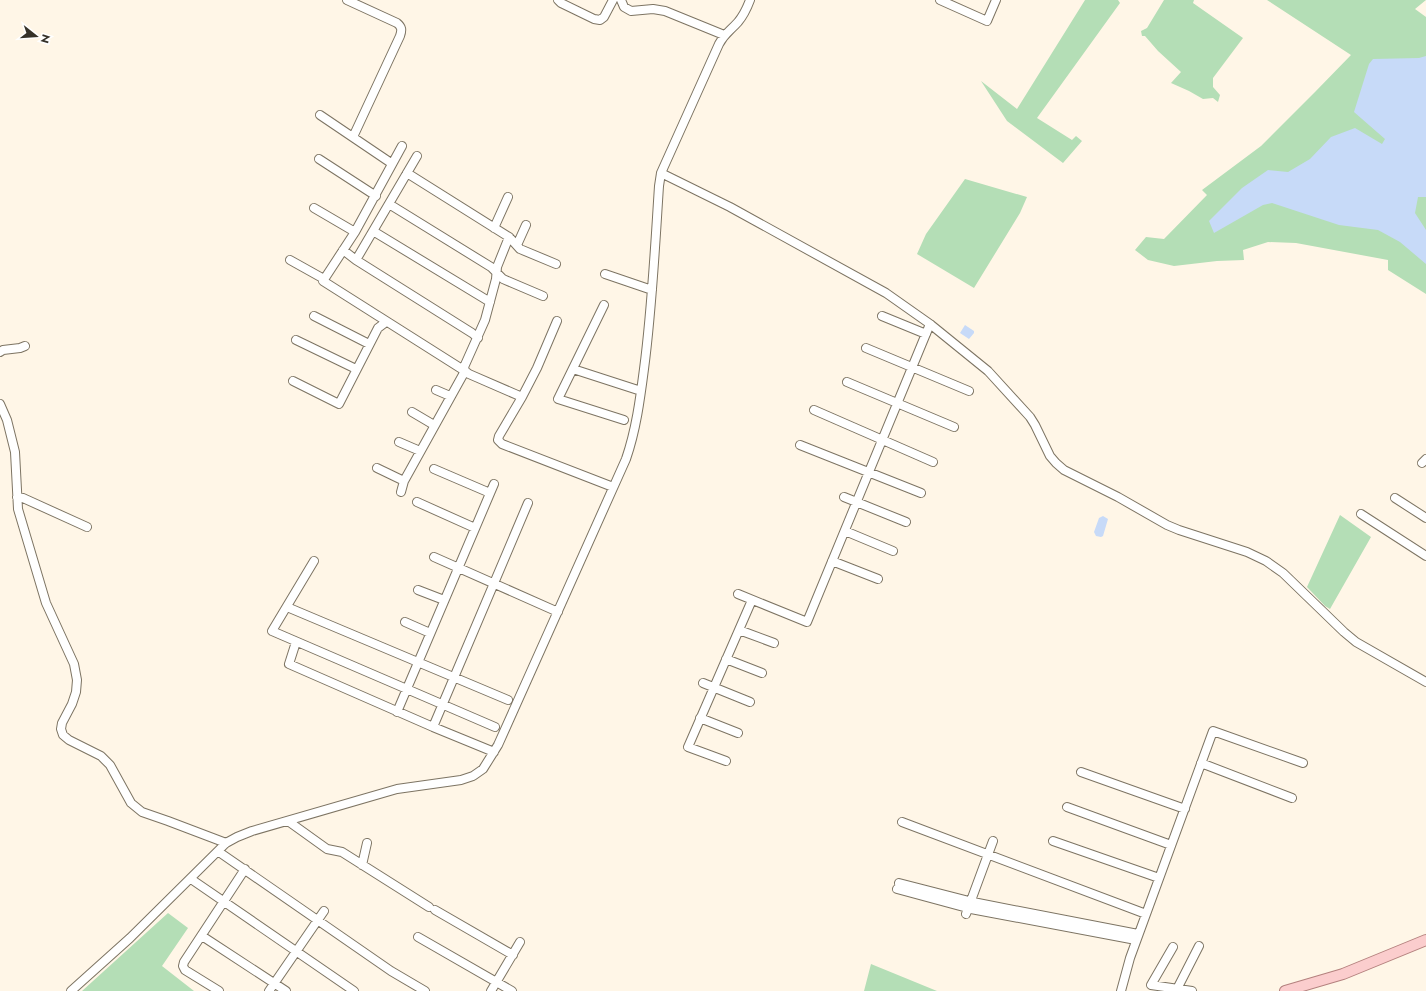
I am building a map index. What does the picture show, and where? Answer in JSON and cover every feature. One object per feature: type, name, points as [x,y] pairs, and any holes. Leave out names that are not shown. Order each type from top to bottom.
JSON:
[{"type":"main road","points":[[1284,991],[1306,989],[1426,940]]},
{"type":"street","points":[[347,0],[397,23],[401,26],[402,31],[353,137]]},
{"type":"street","points":[[558,0],[561,3],[594,19],[600,20],[604,17],[613,0]]},
{"type":"street","points":[[621,0],[624,7],[631,11],[654,9],[665,11],[724,35]]},
{"type":"street","points":[[72,991],[130,938],[219,852],[226,843],[237,837],[397,789],[461,780],[473,776],[483,769],[494,752],[558,612],[626,459],[633,439],[638,418],[648,341],[659,186],[662,173],[724,35],[738,22],[750,0]]},
{"type":"street","points":[[940,0],[987,21],[996,0]]},
{"type":"street","points":[[320,115],[392,163]]},
{"type":"street","points":[[324,279],[355,232],[402,146]]},
{"type":"street","points":[[356,260],[417,156]]},
{"type":"street","points":[[319,159],[376,196]]},
{"type":"street","points":[[407,173],[509,237],[520,249],[556,264]]},
{"type":"street","points":[[662,173],[730,207],[886,293],[930,324],[988,371],[1030,417],[1050,456],[1064,470],[1179,530],[1247,552],[1266,561],[1284,573],[1356,642],[1426,682]]},
{"type":"street","points":[[494,228],[508,197]]},
{"type":"street","points":[[389,204],[491,267],[503,279],[543,296]]},
{"type":"street","points":[[314,208],[355,232]]},
{"type":"street","points":[[517,245],[526,225]]},
{"type":"street","points":[[373,231],[490,302]]},
{"type":"street","points":[[400,492],[404,481],[434,425],[465,371],[465,362],[478,338],[485,320],[496,279],[497,267],[509,237]]},
{"type":"street","points":[[343,250],[356,260],[478,338]]},
{"type":"street","points":[[290,260],[324,279],[323,281],[469,374],[522,397]]},
{"type":"street","points":[[605,274],[652,290]]},
{"type":"street","points":[[604,305],[558,399],[624,420]]},
{"type":"street","points":[[314,316],[369,344]]},
{"type":"street","points":[[882,316],[926,334]]},
{"type":"street","points":[[558,321],[522,397],[498,436],[500,443],[613,487]]},
{"type":"street","points":[[293,381],[339,404],[378,328],[386,322]]},
{"type":"street","points":[[738,594],[807,622],[930,324]]},
{"type":"street","points":[[296,340],[356,369]]},
{"type":"street","points":[[0,352],[2,350],[25,346]]},
{"type":"street","points":[[866,348],[969,391]]},
{"type":"street","points":[[573,369],[641,391]]},
{"type":"street","points":[[847,382],[954,427]]},
{"type":"street","points":[[436,390],[450,396]]},
{"type":"street","points":[[0,404],[7,420],[15,452],[18,509],[46,603],[74,664],[77,680],[76,692],[72,704],[62,723],[61,729],[63,735],[69,740],[106,760],[131,803],[142,812],[226,843]]},
{"type":"street","points":[[814,410],[933,462]]},
{"type":"street","points":[[412,412],[434,425]]},
{"type":"street","points":[[399,442],[420,452]]},
{"type":"street","points":[[800,445],[921,493]]},
{"type":"street","points":[[377,468],[404,481]]},
{"type":"street","points":[[434,469],[490,493]]},
{"type":"street","points":[[397,712],[494,484]]},
{"type":"street","points":[[17,497],[23,498],[87,527]]},
{"type":"street","points":[[844,497],[906,522]]},
{"type":"street","points":[[1395,498],[1426,518]]},
{"type":"street","points":[[416,502],[475,528]]},
{"type":"street","points":[[433,727],[528,503]]},
{"type":"street","points":[[1360,514],[1426,556]]},
{"type":"street","points":[[845,531],[893,551]]},
{"type":"street","points":[[434,556],[558,612]]},
{"type":"street","points":[[314,561],[272,631],[495,727]]},
{"type":"street","points":[[832,561],[878,579]]},
{"type":"street","points":[[418,590],[444,600]]},
{"type":"street","points":[[726,761],[688,747],[752,600]]},
{"type":"street","points":[[287,607],[508,700]]},
{"type":"street","points":[[405,622],[430,633]]},
{"type":"street","points":[[739,630],[774,643]]},
{"type":"street","points":[[296,642],[289,664],[397,712],[494,752]]},
{"type":"street","points":[[726,659],[762,673]]},
{"type":"street","points":[[703,683],[750,702]]},
{"type":"street","points":[[700,718],[738,733]]},
{"type":"street","points":[[1121,991],[1137,937],[1213,731],[1303,763]]},
{"type":"street","points":[[1201,763],[1292,798]]},
{"type":"street","points":[[1081,772],[1185,809]]},
{"type":"street","points":[[1067,807],[1171,845]]},
{"type":"street","points":[[288,821],[328,849],[342,852],[432,909],[513,955]]},
{"type":"street","points":[[902,822],[1146,914]]},
{"type":"street","points":[[968,908],[993,841]]},
{"type":"street","points":[[1053,841],[1159,878]]},
{"type":"street","points":[[362,865],[367,843]]},
{"type":"street","points":[[219,852],[391,971],[425,991]]},
{"type":"street","points":[[219,991],[185,970],[183,966],[184,962],[245,869]]},
{"type":"street","points":[[191,879],[354,991]]},
{"type":"street","points":[[898,886],[968,908],[1137,937]]},
{"type":"street","points":[[269,991],[324,911]]},
{"type":"street","points":[[202,936],[286,991]]},
{"type":"street","points":[[418,937],[512,991]]},
{"type":"street","points":[[492,991],[520,942]]},
{"type":"street","points":[[1177,989],[1199,946]]},
{"type":"street","points":[[1173,948],[1152,985],[1192,991]]},
{"type":"green space","points":[[1085,0],[1118,0],[1120,3],[1037,118],[1072,140],[1076,136],[1082,141],[1063,163],[1007,121],[981,81],[1017,109]]},
{"type":"green space","points":[[1164,0],[1194,0],[1193,3],[1243,38],[1213,78],[1213,87],[1220,95],[1218,102],[1213,98],[1203,99],[1171,83],[1181,72],[1158,51],[1145,36],[1142,36],[1141,31],[1147,28]]},
{"type":"green space","points":[[1267,0],[1426,0],[1415,9],[1426,17],[1426,294],[1388,270],[1388,260],[1296,243],[1268,242],[1243,250],[1244,260],[1217,261],[1174,266],[1148,260],[1135,250],[1146,237],[1164,239],[1207,195],[1202,190],[1261,146],[1351,55]]},
{"type":"green space","points":[[965,179],[1027,197],[1020,213],[974,288],[917,254],[926,234]]},
{"type":"green space","points":[[1340,515],[1371,537],[1330,609],[1325,606],[1307,587]]},
{"type":"green space","points":[[168,913],[188,928],[162,966],[194,991],[82,991]]},
{"type":"green space","points":[[871,964],[937,991],[864,991]]},
{"type":"water","points":[[1426,56],[1426,197],[1418,197],[1415,213],[1426,230],[1426,264],[1400,242],[1378,230],[1339,225],[1272,203],[1263,205],[1214,233],[1209,221],[1242,188],[1268,170],[1288,172],[1310,159],[1331,137],[1355,128],[1382,144],[1385,139],[1354,112],[1369,64],[1373,59],[1419,58]]},
{"type":"water","points":[[965,325],[974,331],[969,339],[960,333]]},
{"type":"water","points":[[1103,516],[1108,519],[1103,536],[1096,536],[1094,532],[1099,518]]}]
